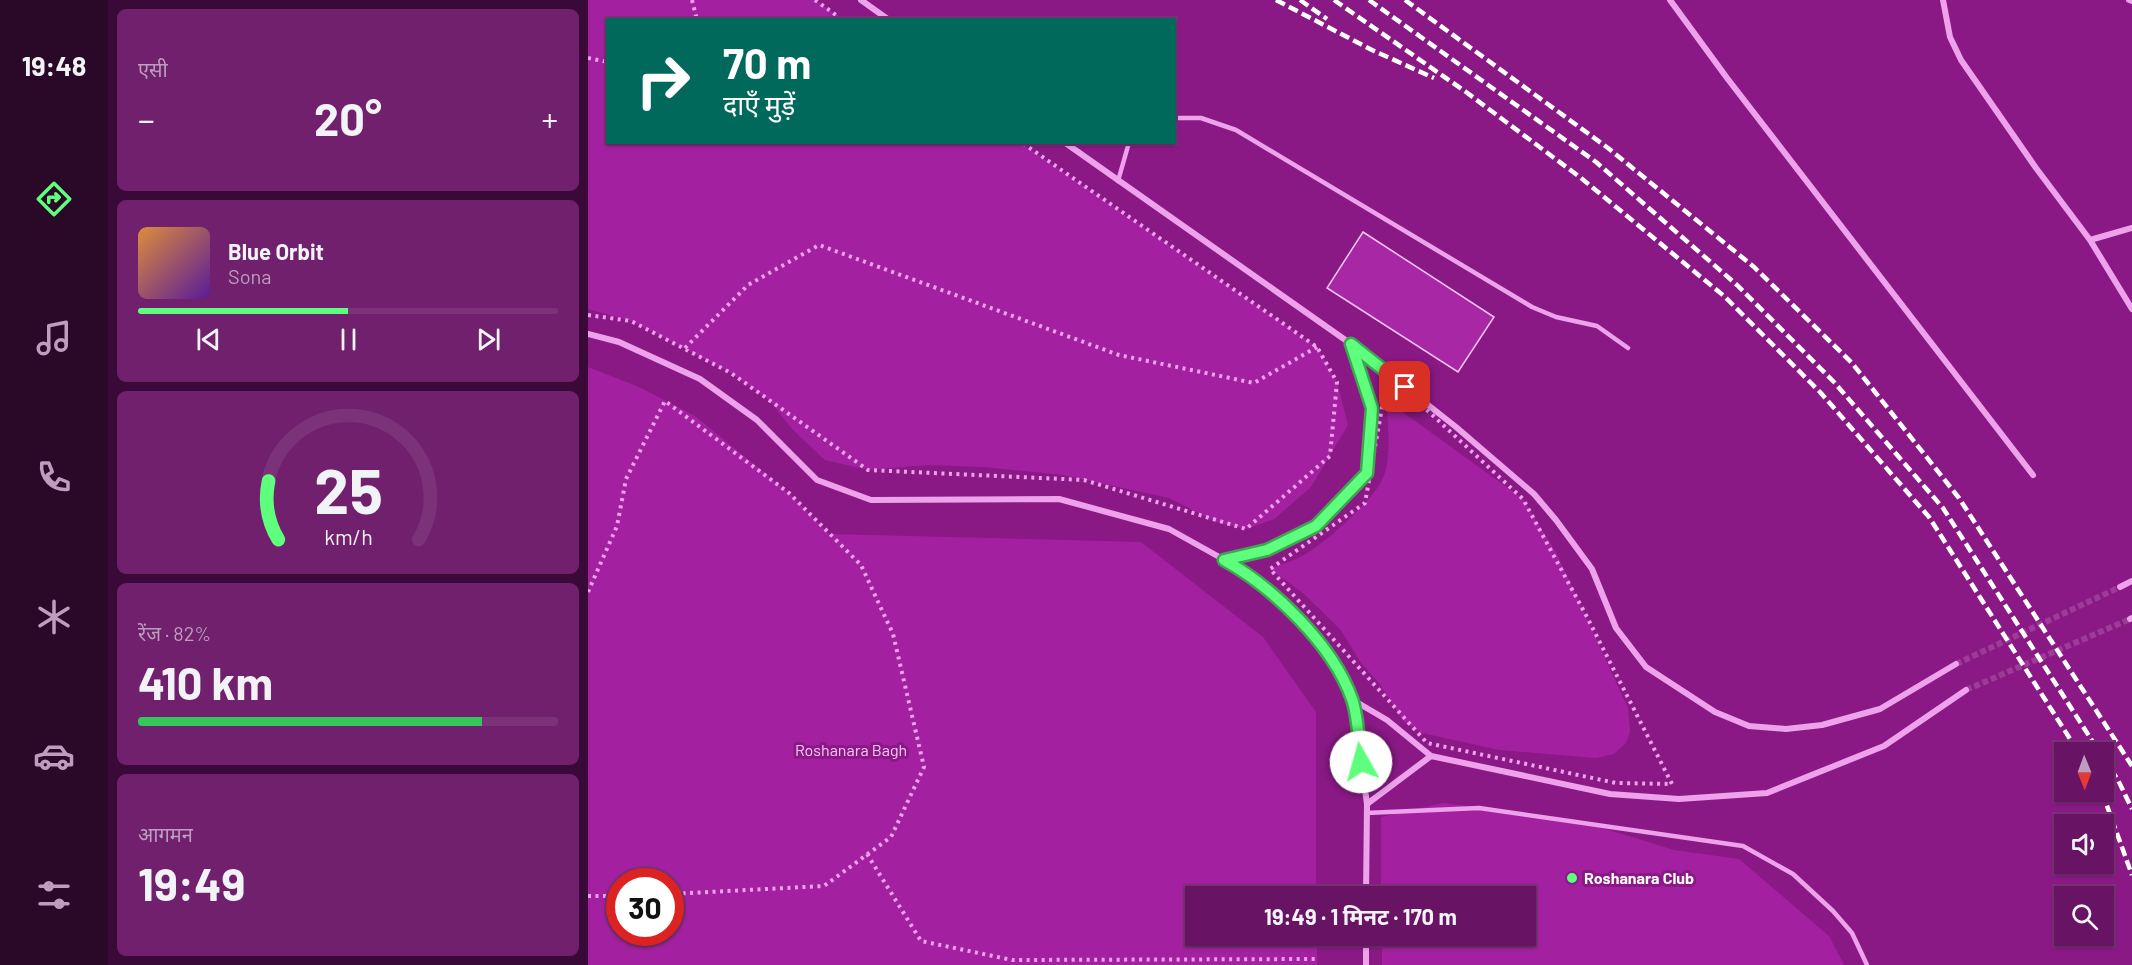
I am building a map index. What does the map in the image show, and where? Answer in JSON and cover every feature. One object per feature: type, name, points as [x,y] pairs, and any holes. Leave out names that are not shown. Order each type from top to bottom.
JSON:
[{"type":"street","points":[[861,0],[886,18]]},
{"type":"street","points":[[1671,0],[1727,78],[2033,475]]},
{"type":"street","points":[[1942,0],[1950,37],[1961,60],[2090,240],[2132,309]]},
{"type":"street","points":[[1067,144],[1351,344],[1456,427],[1534,494],[1592,569],[1616,628],[1646,667],[1715,712],[1749,726],[1786,729],[1822,725],[1880,709],[1956,664]]},
{"type":"street","points":[[2090,240],[2132,228]]},
{"type":"street","points":[[588,334],[619,342],[700,379],[757,420],[817,480],[871,500],[1059,499],[1169,529],[1239,568],[1292,609],[1335,664],[1353,700],[1367,804],[1366,886]]},
{"type":"street","points":[[1224,560],[1267,550],[1316,526],[1367,473],[1372,408],[1351,344]]},
{"type":"street","points":[[2120,587],[2132,581]]},
{"type":"street","points":[[1353,700],[1387,720],[1431,756],[1610,794],[1679,799],[1767,793],[1884,746],[1966,690]]},
{"type":"street","points":[[1367,804],[1431,756]]},
{"type":"street","points":[[1366,946],[1366,965]]},
{"type":"lane","points":[[1176,118],[1201,118],[1236,130],[1532,307],[1556,317],[1597,326],[1628,348]]},
{"type":"lane","points":[[1118,181],[1129,144]]},
{"type":"lane","points":[[1366,813],[1479,808],[1743,846],[1793,874],[1833,911],[1852,933],[1868,965]]},
{"type":"path","points":[[692,0],[696,18]]},
{"type":"path","points":[[815,0],[840,18]]},
{"type":"path","points":[[588,58],[606,62]]},
{"type":"path","points":[[588,315],[630,321],[731,374],[868,470],[1084,480],[1246,529],[1330,456],[1337,381],[1317,347],[1024,144]]},
{"type":"path","points":[[685,348],[748,285],[819,245],[1119,355],[1254,382],[1317,347]]},
{"type":"path","points":[[1388,374],[1523,499],[1587,617],[1672,784],[1617,783],[1427,743],[1270,569],[1365,503],[1388,374]]},
{"type":"path","points":[[588,592],[616,526],[626,479],[665,401],[789,493],[861,565],[893,633],[924,767],[891,837],[824,886],[684,893]]},
{"type":"path","points":[[867,854],[921,941],[1012,960],[1143,962],[1318,959]]},
{"type":"path","points":[[588,896],[606,896]]},
{"type":"green space","points":[[588,0],[815,0],[842,18],[606,18],[606,144],[1022,144],[1317,347],[1337,382],[1348,425],[1311,487],[1274,519],[1246,529],[1216,522],[1169,498],[1063,475],[983,467],[927,465],[868,470],[825,460],[792,429],[770,401],[731,373],[631,321],[588,309]]},
{"type":"green space","name":"Roshanara Bagh","points":[[588,367],[639,387],[695,416],[789,493],[829,534],[1141,542],[1263,637],[1316,712],[1316,886],[1185,886],[1185,946],[1317,946],[1317,965],[588,965]]},
{"type":"green space","points":[[1386,400],[1523,499],[1557,554],[1628,708],[1630,732],[1626,743],[1614,754],[1596,758],[1499,750],[1422,733],[1404,722],[1379,683],[1361,663],[1341,630],[1303,593],[1270,569],[1300,557],[1324,541],[1360,509],[1378,487],[1388,460]]},
{"type":"green space","name":"Roshanara Club","points":[[1443,803],[1573,819],[1674,850],[1739,859],[1829,936],[1844,965],[1382,965],[1382,946],[1536,946],[1536,886],[1381,886],[1381,817]]},
{"type":"building","points":[[1363,232],[1494,317],[1458,372],[1327,288]]},
{"type":"tunnel","points":[[1956,664],[2120,587]]},
{"type":"tunnel","points":[[1966,690],[2130,619]]},
{"type":"railway","points":[[1276,0],[1372,50],[1434,78]]},
{"type":"railway","points":[[1300,0],[1327,19]]},
{"type":"railway","points":[[1334,0],[1466,92],[1581,178],[1724,296],[1820,392],[1929,517],[2072,742]]},
{"type":"railway","points":[[1369,0],[1596,162],[1737,285],[1834,382],[1943,508],[2093,742]]},
{"type":"railway","points":[[1405,0],[1608,148],[1754,267],[1852,363],[1959,498],[2132,766]]},
{"type":"railway","points":[[2114,774],[2132,809]]},
{"type":"railway","points":[[2106,802],[2132,875]]},
{"type":"place","name":"Roshanara Club","points":[[1572,878]]},
{"type":"route","points":[[1361,762],[1353,700],[1335,664],[1292,609],[1239,568],[1224,560],[1267,550],[1316,526],[1367,473],[1372,408],[1351,344],[1405,387]]}]
